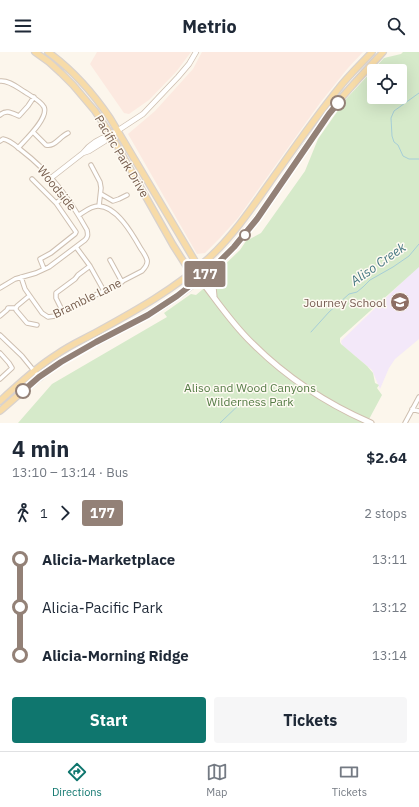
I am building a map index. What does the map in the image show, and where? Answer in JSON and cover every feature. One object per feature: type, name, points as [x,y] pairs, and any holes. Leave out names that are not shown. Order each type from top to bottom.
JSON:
[{"type":"main road","name":"Pacific Park Drive","points":[[35,52],[49,62],[73,85],[95,111],[111,135],[187,267],[194,271],[224,312],[252,343],[322,398],[371,423]]},
{"type":"main road","points":[[40,52],[54,62],[61,62]]},
{"type":"main road","name":"Pacific Park Drive","points":[[48,52],[61,62],[83,84],[97,100],[118,131],[195,261],[194,271]]},
{"type":"main road","points":[[0,401],[34,370],[56,354],[169,290],[194,271],[215,252],[249,213],[324,107],[372,52]]},
{"type":"main road","points":[[0,411],[39,377],[61,362],[148,315],[177,296],[218,264],[257,219],[329,114],[383,52]]},
{"type":"main road","points":[[214,299],[212,276],[218,264]]},
{"type":"street","points":[[51,178],[83,153],[105,141],[111,135],[143,114],[178,77],[189,64],[196,52]]},
{"type":"street","points":[[0,80],[6,81],[34,97],[44,107],[45,115],[18,148]]},
{"type":"street","points":[[0,116],[6,111],[19,116],[34,97]]},
{"type":"street","points":[[32,132],[49,146],[68,132]]},
{"type":"street","name":"Woodside","points":[[2,140],[9,141],[29,156],[51,178],[66,196],[79,215],[88,234],[87,237],[76,247]]},
{"type":"street","points":[[79,215],[92,207],[99,206],[101,194],[100,182],[91,165]]},
{"type":"street","points":[[32,179],[56,203],[75,231],[75,234],[40,259],[44,269]]},
{"type":"street","points":[[101,194],[113,201],[127,195]]},
{"type":"street","points":[[56,203],[66,196]]},
{"type":"street","name":"Bramble Lane","points":[[21,276],[29,296],[42,313],[48,317],[55,316],[142,271],[147,264],[147,259],[132,233],[126,224],[111,211],[105,207],[99,206]]},
{"type":"street","points":[[0,288],[6,283],[21,276],[36,273],[49,267],[76,247],[90,266],[104,291]]},
{"type":"street","points":[[110,260],[122,282]]},
{"type":"street","points":[[63,312],[56,298],[56,293],[90,266]]},
{"type":"street","points":[[0,316],[8,308],[16,308],[29,296]]},
{"type":"street","points":[[16,308],[27,323],[38,325]]},
{"type":"street","points":[[0,335],[22,356],[39,377]]},
{"type":"street","points":[[0,352],[12,368],[0,379]]},
{"type":"street","points":[[405,423],[419,397]]},
{"type":"street","points":[[412,409],[419,411]]},
{"type":"shaded area","points":[[97,52],[191,52],[176,72],[149,100],[129,114],[124,113],[90,64]]},
{"type":"shaded area","points":[[202,52],[363,52],[320,103],[238,218],[205,253],[197,254],[128,134],[155,111],[193,69]]},
{"type":"shaded area","name":"Journey School","points":[[419,266],[419,339],[395,359],[389,368],[380,389],[372,370],[342,345],[341,341]]},
{"type":"green space","name":"Aliso and Wood Canyons Wilderness Park","points":[[403,52],[419,52],[419,267],[340,338],[341,344],[367,366],[373,373],[375,383],[379,385],[377,388],[382,395],[367,423],[18,423],[52,384],[167,317],[164,313],[191,294],[196,295],[215,279],[215,274],[240,250],[246,241],[261,233],[305,171],[318,139],[346,99],[367,76],[367,104],[407,104],[407,64],[378,64],[384,58],[401,54]]},
{"type":"waterway","name":"Aliso Creek","points":[[419,93],[394,111],[391,118],[392,136],[403,156],[409,159],[419,159]]},
{"type":"waterway","name":"Aliso Creek","points":[[311,332],[329,312],[349,294],[357,292],[370,280],[409,256],[419,244]]},
{"type":"waterway","name":"Aliso Creek","points":[[220,423],[245,399]]},
{"type":"bus line","name":"177","points":[[23,391],[39,377],[61,362],[148,315],[177,296],[214,267],[234,247],[257,219],[338,103]]},
{"type":"place","name":"Journey School","points":[[400,302]]}]
